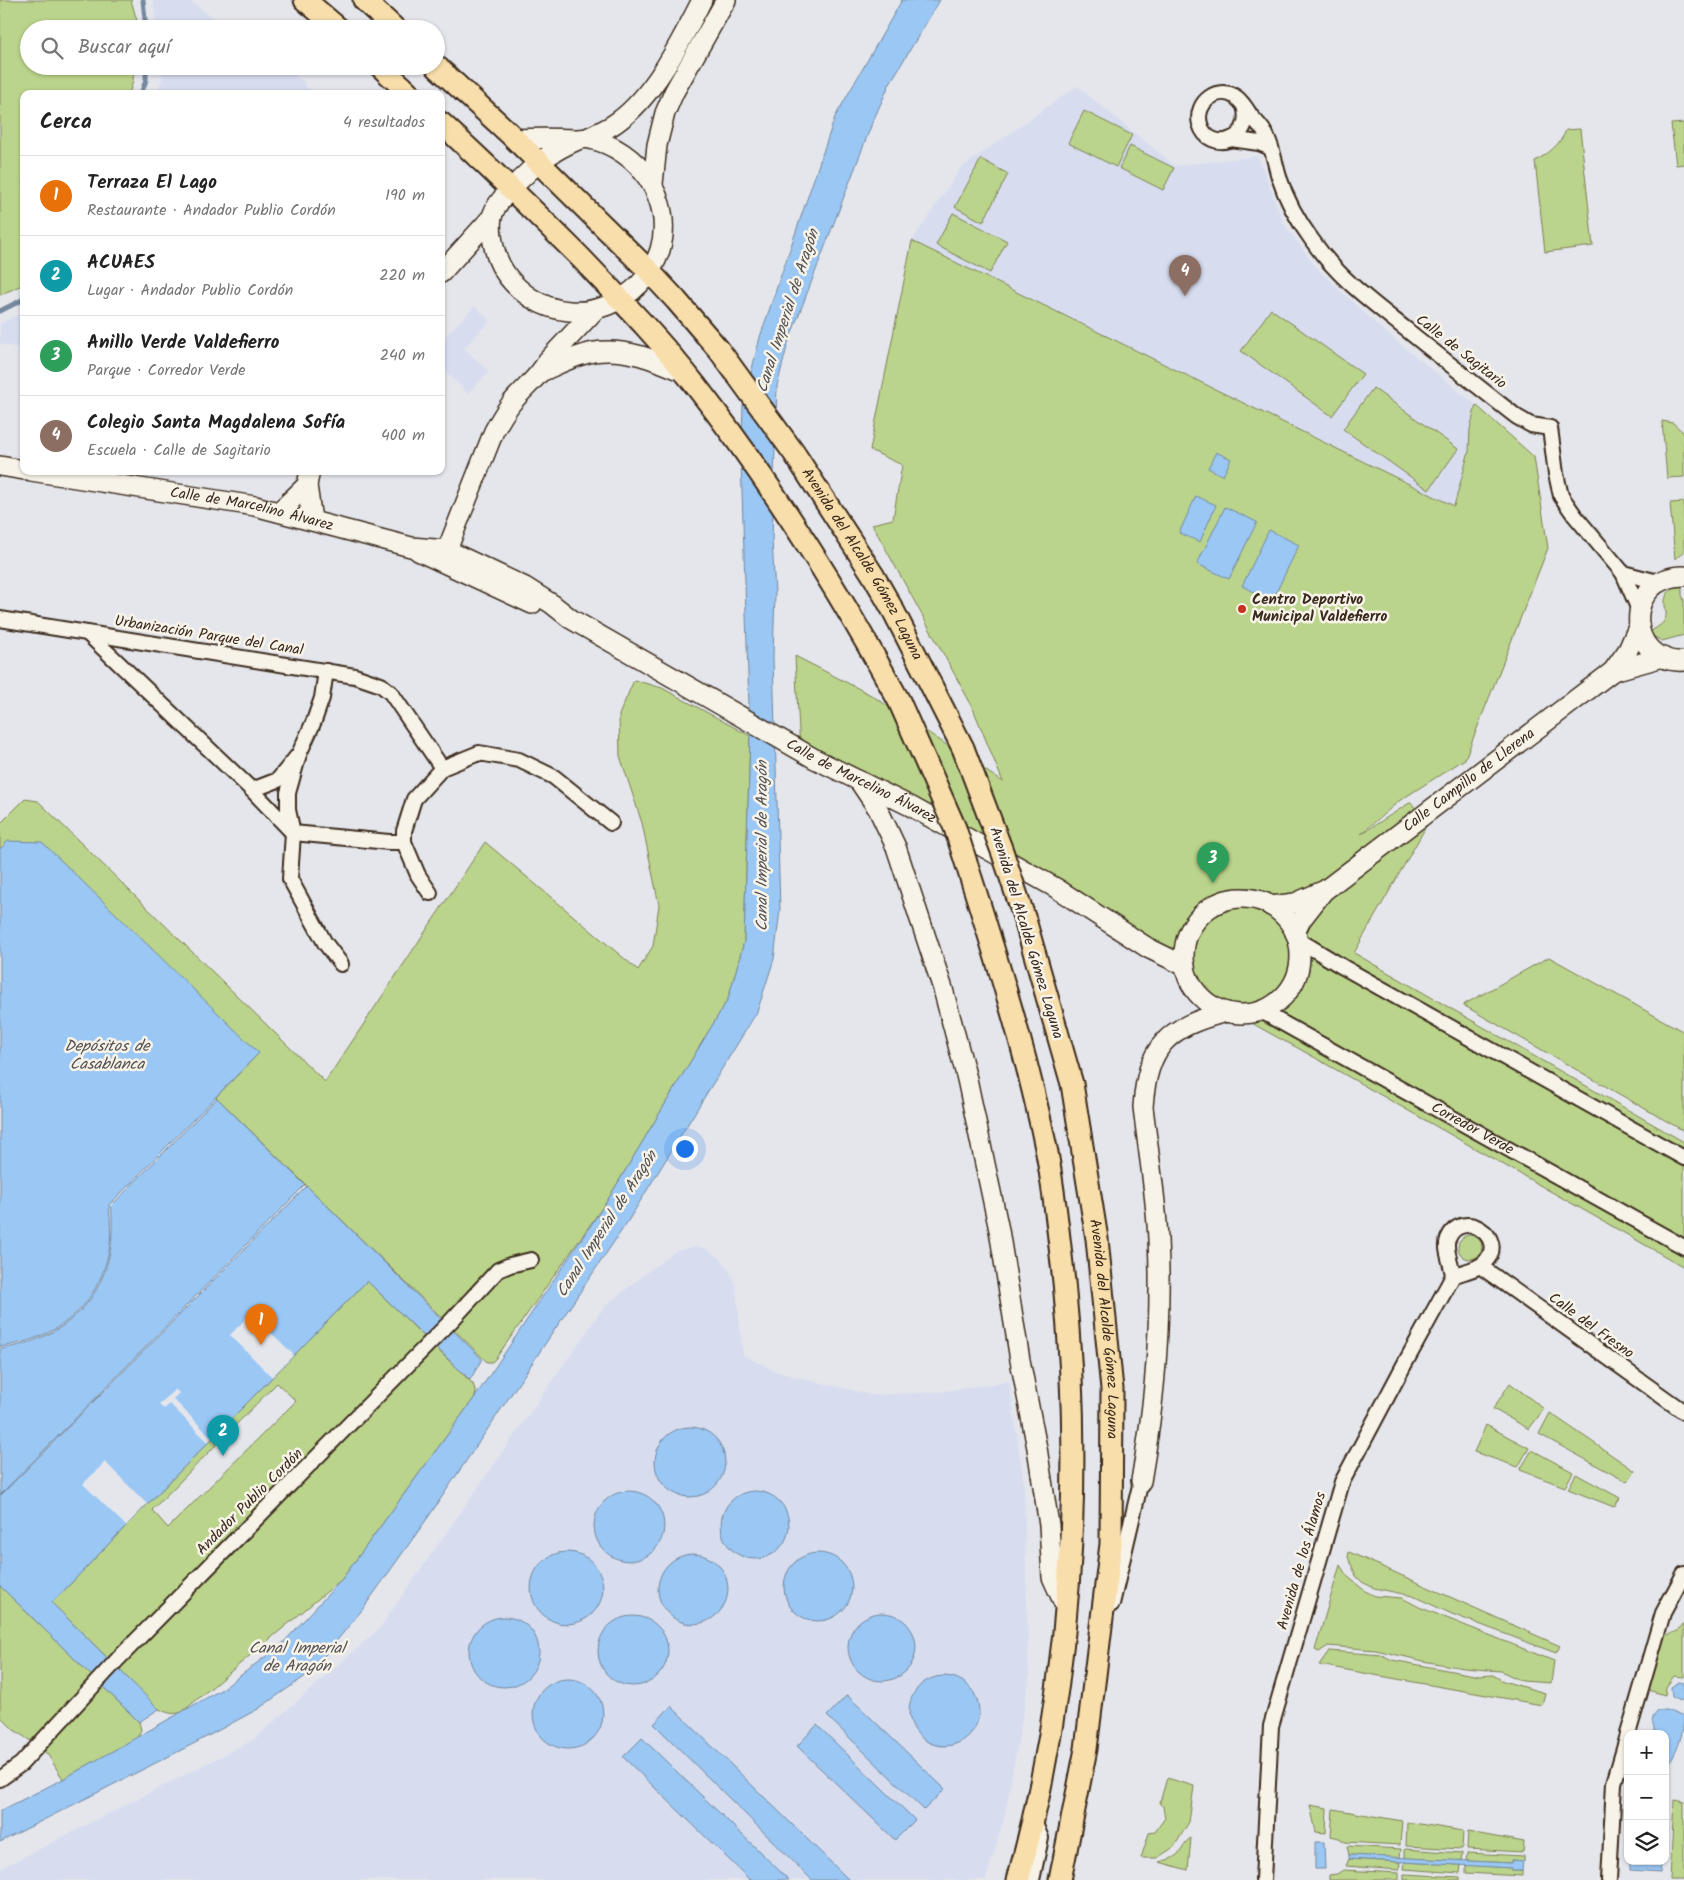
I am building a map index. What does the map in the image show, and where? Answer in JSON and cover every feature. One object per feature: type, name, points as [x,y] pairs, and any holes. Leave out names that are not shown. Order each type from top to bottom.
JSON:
[{"type":"main road","points":[[305,0],[328,20]]},
{"type":"main road","points":[[364,0],[385,20]]},
{"type":"main road","name":"Avenida del Alcalde Gómez Laguna","points":[[445,74],[538,162],[676,300],[719,350],[794,453],[833,511],[894,612],[963,748],[1002,851],[1025,920],[1072,1084],[1097,1239],[1112,1389],[1110,1544],[1098,1661],[1086,1750],[1060,1880]]},
{"type":"main road","points":[[390,75],[406,90]]},
{"type":"main road","points":[[445,127],[511,188],[621,300],[690,379],[772,488],[867,642],[899,701],[956,828],[1027,1064],[1047,1154],[1060,1250],[1070,1360],[1073,1484],[1066,1608],[1054,1710],[1043,1776],[1018,1880]]},
{"type":"street","points":[[514,139],[583,138],[612,146],[633,160],[647,174],[659,201],[663,234],[659,251],[649,271],[636,287],[621,300],[596,309],[580,311],[556,308],[533,299],[506,275],[496,254],[491,234],[492,217],[498,202],[538,162],[554,151],[583,138],[618,121],[643,98],[655,82],[702,0]]},
{"type":"street","points":[[653,184],[657,145],[665,113],[674,92],[726,0]]},
{"type":"street","points":[[1231,139],[1244,129],[1247,114],[1244,106],[1233,95],[1225,93],[1210,97],[1200,108],[1199,117],[1204,132],[1210,138],[1218,141],[1231,139],[1259,143],[1271,148]]},
{"type":"street","name":"Calle de Sagitario","points":[[1244,106],[1267,136],[1279,178],[1294,214],[1317,247],[1345,279],[1517,417],[1531,426],[1550,428],[1556,474],[1562,496],[1575,516],[1623,573],[1639,618]]},
{"type":"street","points":[[445,269],[492,217]]},
{"type":"street","points":[[447,550],[494,431],[511,404],[542,371],[551,356],[596,309]]},
{"type":"street","points":[[542,371],[576,357],[604,351],[624,352],[646,357],[690,379]]},
{"type":"street","points":[[0,466],[20,469]]},
{"type":"street","name":"Calle de Marcelino Álvarez","points":[[57,475],[255,506],[411,547],[551,613],[571,620],[815,758],[912,807],[1056,888],[1148,948],[1185,966]]},
{"type":"street","points":[[279,512],[308,478]]},
{"type":"street","points":[[308,478],[312,520]]},
{"type":"street","name":"Calle de Marcelino Álvarez","points":[[411,547],[447,550],[533,592],[552,604],[571,620]]},
{"type":"street","points":[[1623,573],[1675,576]]},
{"type":"street","name":"Calle Campillo de Llerena","points":[[1272,906],[1295,903],[1324,890],[1614,670],[1628,650],[1646,594],[1675,576]]},
{"type":"street","points":[[1639,618],[1640,633],[1649,648],[1663,658],[1684,661]]},
{"type":"street","name":"Urbanización Parque del Canal","points":[[0,619],[355,676],[381,685],[391,693],[442,768]]},
{"type":"street","name":"Urbanización Parque del Canal","points":[[87,633],[252,790],[292,833]]},
{"type":"street","name":"Calle Campillo de Llerena","points":[[1614,670],[1663,658]]},
{"type":"street","points":[[326,671],[322,698],[299,754],[288,793],[292,833],[290,879],[325,943],[341,964]]},
{"type":"street","points":[[252,790],[278,780],[299,754]]},
{"type":"street","points":[[430,893],[418,875],[404,842],[404,831],[414,799],[442,768],[478,754],[519,760],[554,777],[611,823]]},
{"type":"street","points":[[858,780],[878,809],[896,847],[943,989],[967,1080],[999,1230],[1020,1360],[1037,1448],[1049,1525],[1052,1577],[1066,1608]]},
{"type":"street","points":[[292,833],[404,842]]},
{"type":"street","name":"Calle Campillo de Llerena","points":[[1296,936],[1306,914],[1324,890]]},
{"type":"street","points":[[1240,898],[1256,900],[1272,906],[1290,923],[1296,936],[1300,963],[1292,986],[1273,1005],[1261,1011],[1243,1014],[1226,1012],[1215,1007],[1200,995],[1189,979],[1184,954],[1191,929],[1210,908],[1224,901],[1240,898]]},
{"type":"street","points":[[1296,936],[1343,967],[1684,1158]]},
{"type":"street","points":[[1148,948],[1186,942]]},
{"type":"street","name":"Corredor Verde","points":[[1261,1011],[1684,1247]]},
{"type":"street","name":"Avenida del Alcalde Gómez Laguna","points":[[1098,1661],[1141,1481],[1152,1415],[1159,1343],[1158,1238],[1143,1107],[1144,1090],[1148,1070],[1158,1050],[1168,1037],[1182,1027],[1226,1012]]},
{"type":"street","points":[[1473,1225],[1486,1233],[1490,1240],[1490,1255],[1486,1262],[1480,1266],[1453,1276],[1452,1265],[1446,1246],[1448,1238],[1459,1227],[1473,1225]]},
{"type":"street","name":"Andador Publio Cordón","points":[[0,1779],[22,1764],[118,1659],[426,1347],[498,1270],[531,1260]]},
{"type":"street","name":"Calle del Fresno","points":[[1480,1266],[1684,1412]]},
{"type":"street","name":"Avenida de los Álamos","points":[[1263,1880],[1271,1726],[1342,1482],[1453,1276]]},
{"type":"street","points":[[1629,1730],[1663,1613],[1684,1574]]},
{"type":"street","points":[[1609,1880],[1614,1783],[1624,1748]]},
{"type":"street","points":[[1032,1880],[1041,1838],[1033,1819]]},
{"type":"shaded area","points":[[153,0],[189,0],[216,20],[155,20]]},
{"type":"shaded area","points":[[161,75],[294,75],[302,80],[308,90],[158,90],[162,80]]},
{"type":"shaded area","points":[[1077,86],[1175,166],[1258,156],[1284,224],[1315,266],[1378,326],[1476,405],[1470,429],[1469,451],[1454,506],[912,241],[961,168]]},
{"type":"shaded area","points":[[475,306],[490,321],[464,348],[489,372],[468,393],[445,371],[445,337]]},
{"type":"shaded area","points":[[20,314],[20,348],[0,344],[0,324]]},
{"type":"shaded area","points":[[692,1247],[702,1247],[708,1250],[721,1259],[729,1270],[736,1286],[743,1355],[777,1372],[871,1395],[940,1392],[1009,1381],[1024,1485],[1029,1680],[1004,1819],[986,1880],[0,1880],[0,1869],[253,1740],[379,1629],[604,1307],[676,1251]]},
{"type":"green space","points":[[0,0],[131,0],[137,20],[20,20],[20,75],[133,75],[133,81],[130,90],[20,90],[20,286],[0,295]]},
{"type":"green space","points":[[1084,111],[1132,135],[1116,167],[1068,143]]},
{"type":"green space","points":[[1684,123],[1684,164],[1676,165],[1671,124]]},
{"type":"green space","points":[[1580,129],[1593,246],[1545,252],[1535,161],[1554,148],[1566,130]]},
{"type":"green space","points":[[1130,146],[1174,168],[1163,190],[1119,168]]},
{"type":"green space","points":[[981,159],[1008,174],[983,222],[955,207]]},
{"type":"green space","points":[[953,213],[1007,241],[990,273],[936,245]]},
{"type":"green space","name":"Centro Deportivo Municipal Valdefierro","points":[[912,241],[1454,506],[1469,451],[1470,429],[1476,405],[1534,457],[1548,548],[1465,759],[1399,801],[1361,834],[1411,802],[1427,825],[1354,953],[1684,1142],[1684,1267],[1296,1047],[1230,1012],[1210,1004],[1194,988],[1185,965],[800,750],[795,656],[871,695],[1003,782],[972,706],[872,524],[893,519],[902,465],[870,450]]},
{"type":"green space","points":[[1271,309],[1363,374],[1332,416],[1241,351]]},
{"type":"green space","points":[[1373,388],[1458,449],[1429,490],[1343,429]]},
{"type":"green space","points":[[1662,421],[1673,423],[1684,433],[1684,477],[1667,478]]},
{"type":"green space","points":[[1684,502],[1684,552],[1675,559],[1670,503]]},
{"type":"green space","points":[[1682,584],[1684,635],[1662,641],[1647,633],[1666,618],[1665,599],[1671,590]]},
{"type":"green space","points":[[634,680],[662,688],[750,736],[744,942],[728,999],[607,1201],[496,1358],[492,1362],[487,1362],[216,1097],[259,1053],[9,841],[0,849],[0,824],[25,799],[38,801],[325,1082],[485,842],[638,970],[653,946],[659,905],[642,823],[620,756],[619,715]]},
{"type":"green space","points":[[1549,957],[1684,1032],[1684,1131],[1463,1005]]},
{"type":"green space","points":[[1470,1235],[1479,1238],[1482,1247],[1479,1256],[1470,1259],[1461,1256],[1458,1247],[1461,1238]]},
{"type":"green space","points":[[367,1281],[473,1384],[476,1392],[475,1397],[342,1579],[182,1712],[170,1713],[159,1709],[52,1603]],"holes":[[[277,1383],[296,1401],[168,1528],[152,1510]]]},
{"type":"green space","points":[[1510,1383],[1544,1409],[1529,1429],[1493,1409]]},
{"type":"green space","points":[[1550,1413],[1635,1471],[1627,1482],[1539,1434]]},
{"type":"green space","points":[[1486,1425],[1529,1448],[1518,1467],[1474,1452]]},
{"type":"green space","points":[[1532,1450],[1573,1472],[1565,1487],[1520,1470]]},
{"type":"green space","points":[[1576,1474],[1620,1498],[1614,1507],[1568,1489]]},
{"type":"green space","points":[[1349,1552],[1560,1646],[1556,1653],[1452,1614],[1413,1596],[1374,1588],[1362,1582],[1356,1576],[1348,1557]]},
{"type":"green space","points":[[1340,1565],[1347,1576],[1365,1591],[1375,1596],[1402,1598],[1419,1607],[1554,1661],[1551,1683],[1522,1681],[1501,1671],[1464,1668],[1428,1662],[1376,1650],[1328,1646],[1319,1652],[1315,1650]]},
{"type":"green space","points":[[0,1586],[139,1722],[141,1730],[137,1738],[63,1779],[48,1755],[40,1747],[14,1730],[0,1716]]},
{"type":"green space","points":[[1684,1624],[1684,1677],[1674,1676],[1666,1687],[1665,1695],[1648,1690],[1664,1636],[1678,1631]]},
{"type":"green space","points":[[1329,1651],[1382,1655],[1392,1660],[1479,1676],[1493,1675],[1503,1681],[1545,1693],[1542,1705],[1319,1665]]},
{"type":"green space","points":[[1167,1778],[1194,1786],[1189,1822],[1174,1847],[1157,1858],[1141,1858],[1149,1833],[1155,1832],[1165,1818],[1160,1802]]},
{"type":"green space","points":[[1674,1800],[1684,1802],[1684,1880],[1670,1880]]},
{"type":"green space","points":[[1310,1805],[1327,1808],[1326,1833],[1316,1832]]},
{"type":"green space","points":[[1333,1809],[1402,1821],[1400,1845],[1345,1842],[1331,1836]]},
{"type":"green space","points":[[1407,1822],[1463,1831],[1462,1849],[1406,1846]]},
{"type":"green space","points":[[1468,1832],[1524,1842],[1523,1852],[1467,1849]]},
{"type":"green space","points":[[1191,1838],[1188,1870],[1159,1862],[1176,1856]]},
{"type":"green space","points":[[1347,1846],[1401,1849],[1400,1858],[1349,1855]]},
{"type":"green space","points":[[1405,1849],[1462,1853],[1461,1861],[1405,1858]]},
{"type":"green space","points":[[1467,1853],[1523,1856],[1523,1861],[1512,1860],[1512,1863],[1466,1861]]},
{"type":"green space","points":[[1349,1859],[1400,1862],[1399,1870],[1346,1866]]},
{"type":"green space","points":[[1405,1862],[1461,1865],[1460,1873],[1404,1869]]},
{"type":"green space","points":[[1466,1865],[1512,1868],[1512,1871],[1522,1871],[1522,1876],[1466,1873]]},
{"type":"green space","points":[[1343,1870],[1399,1873],[1399,1880],[1329,1880],[1329,1875],[1337,1874]]},
{"type":"green space","points":[[1404,1874],[1460,1877],[1460,1880],[1404,1880]]},
{"type":"water","name":"Canal Imperial de Aragón","points":[[902,0],[940,0],[890,83],[873,121],[788,343],[777,386],[772,540],[775,593],[773,657],[780,910],[774,959],[757,1012],[628,1221],[429,1516],[362,1610],[310,1673],[258,1709],[0,1842],[0,1811],[63,1779],[224,1688],[282,1644],[342,1579],[475,1397],[607,1201],[728,999],[744,942],[750,736],[741,461],[743,405],[760,337],[835,117]]},
{"type":"water","points":[[1216,452],[1231,459],[1223,476],[1208,468]]},
{"type":"water","points":[[1196,496],[1216,505],[1200,542],[1179,533]]},
{"type":"water","points":[[1225,507],[1257,522],[1229,579],[1197,564]]},
{"type":"water","points":[[1269,530],[1299,545],[1272,601],[1242,586]]},
{"type":"water","name":"Depósitos de Casablanca","points":[[8,841],[42,842],[259,1053],[109,1205],[111,1233],[109,1251],[95,1289],[84,1305],[71,1318],[39,1337],[0,1347],[0,849]]},
{"type":"water","points":[[217,1098],[305,1185],[0,1495],[0,1349],[27,1343],[51,1333],[71,1319],[87,1303],[100,1283],[108,1260],[112,1234],[111,1206]]},
{"type":"water","points":[[307,1186],[482,1359],[470,1380],[367,1281],[52,1603],[159,1709],[139,1722],[0,1586],[0,1496]]},
{"type":"water","points":[[697,1427],[710,1433],[719,1442],[723,1448],[725,1462],[723,1476],[715,1487],[704,1495],[683,1497],[676,1495],[665,1487],[657,1476],[655,1455],[657,1448],[665,1437],[676,1429]]},
{"type":"water","points":[[629,1491],[642,1494],[654,1501],[661,1513],[664,1526],[661,1539],[654,1551],[642,1558],[629,1561],[616,1558],[604,1551],[597,1539],[594,1526],[597,1513],[604,1501],[616,1494]]},
{"type":"water","points":[[748,1491],[762,1491],[774,1496],[784,1506],[789,1518],[789,1532],[784,1544],[774,1554],[762,1559],[748,1559],[736,1554],[726,1544],[721,1532],[721,1518],[726,1506],[736,1496]]},
{"type":"water","points":[[567,1552],[587,1558],[597,1568],[603,1588],[597,1608],[587,1618],[567,1624],[547,1618],[537,1608],[531,1588],[537,1568],[547,1558]]},
{"type":"water","points":[[818,1553],[831,1556],[842,1563],[849,1574],[852,1587],[849,1600],[842,1611],[831,1618],[818,1621],[805,1618],[794,1611],[787,1600],[784,1587],[787,1574],[794,1563],[805,1556]]},
{"type":"water","points":[[693,1554],[706,1557],[718,1564],[725,1576],[728,1589],[725,1602],[718,1614],[706,1621],[693,1624],[680,1621],[668,1614],[661,1602],[658,1589],[661,1576],[668,1564],[680,1557]]},
{"type":"water","points":[[875,1613],[889,1613],[901,1618],[911,1628],[916,1640],[916,1654],[911,1666],[901,1676],[889,1681],[875,1681],[863,1676],[853,1666],[848,1654],[848,1640],[853,1628],[863,1618]]},
{"type":"water","points":[[633,1616],[646,1619],[658,1626],[665,1638],[668,1651],[665,1664],[658,1676],[646,1683],[633,1686],[620,1683],[608,1676],[601,1664],[598,1651],[601,1638],[608,1626],[620,1619]]},
{"type":"water","points":[[504,1617],[517,1620],[529,1627],[536,1639],[539,1652],[536,1665],[529,1677],[517,1684],[504,1687],[491,1684],[479,1677],[472,1665],[469,1652],[472,1639],[479,1627],[491,1620]]},
{"type":"water","points":[[944,1676],[957,1679],[969,1686],[976,1698],[979,1711],[976,1724],[969,1736],[957,1743],[944,1746],[931,1743],[919,1736],[912,1724],[909,1711],[912,1698],[919,1686],[931,1679]]},
{"type":"water","points":[[575,1679],[588,1685],[597,1694],[601,1700],[603,1714],[601,1728],[593,1739],[582,1747],[561,1749],[554,1747],[543,1739],[535,1728],[533,1707],[535,1700],[543,1689],[554,1681]]},
{"type":"water","points":[[1679,1682],[1684,1683],[1684,1699],[1680,1701],[1672,1697],[1671,1687]]},
{"type":"water","points":[[847,1695],[945,1789],[924,1810],[827,1716]]},
{"type":"water","points":[[671,1706],[849,1880],[812,1880],[654,1724]]},
{"type":"water","points":[[1658,1710],[1666,1710],[1684,1717],[1679,1745],[1669,1764],[1669,1730],[1654,1730],[1653,1716]]},
{"type":"water","points":[[817,1725],[915,1820],[895,1840],[797,1746]]},
{"type":"water","points":[[642,1738],[789,1880],[750,1880],[623,1757]]},
{"type":"water","points":[[1315,1842],[1324,1842],[1325,1869],[1315,1869]]},
{"type":"water","points":[[1349,1855],[1511,1863],[1512,1860],[1523,1861],[1522,1871],[1511,1871],[1511,1868],[1349,1859]]},
{"type":"water","points":[[1630,1865],[1661,1865],[1660,1873],[1630,1871]]},
{"type":"pier","points":[[251,1313],[294,1355],[272,1377],[230,1335]]},
{"type":"pier","points":[[175,1389],[179,1393],[173,1399],[212,1438],[208,1442],[170,1404],[164,1409],[159,1405]]},
{"type":"pier","points":[[105,1462],[147,1504],[126,1526],[83,1484]]},
{"type":"waterway","points":[[143,0],[145,20]]},
{"type":"waterway","points":[[142,90],[146,75]]},
{"type":"waterway","points":[[0,311],[20,301]]},
{"type":"place","name":"Colegio Santa Magdalena Sofía","points":[[1185,296]]},
{"type":"place","name":"Centro Deportivo Municipal Valdefierro","points":[[1242,609]]},
{"type":"place","name":"Anillo Verde Valdefierro","points":[[1213,883]]},
{"type":"place","name":"Terraza El Lago","points":[[261,1345]]},
{"type":"place","name":"ACUAES","points":[[223,1456]]}]
